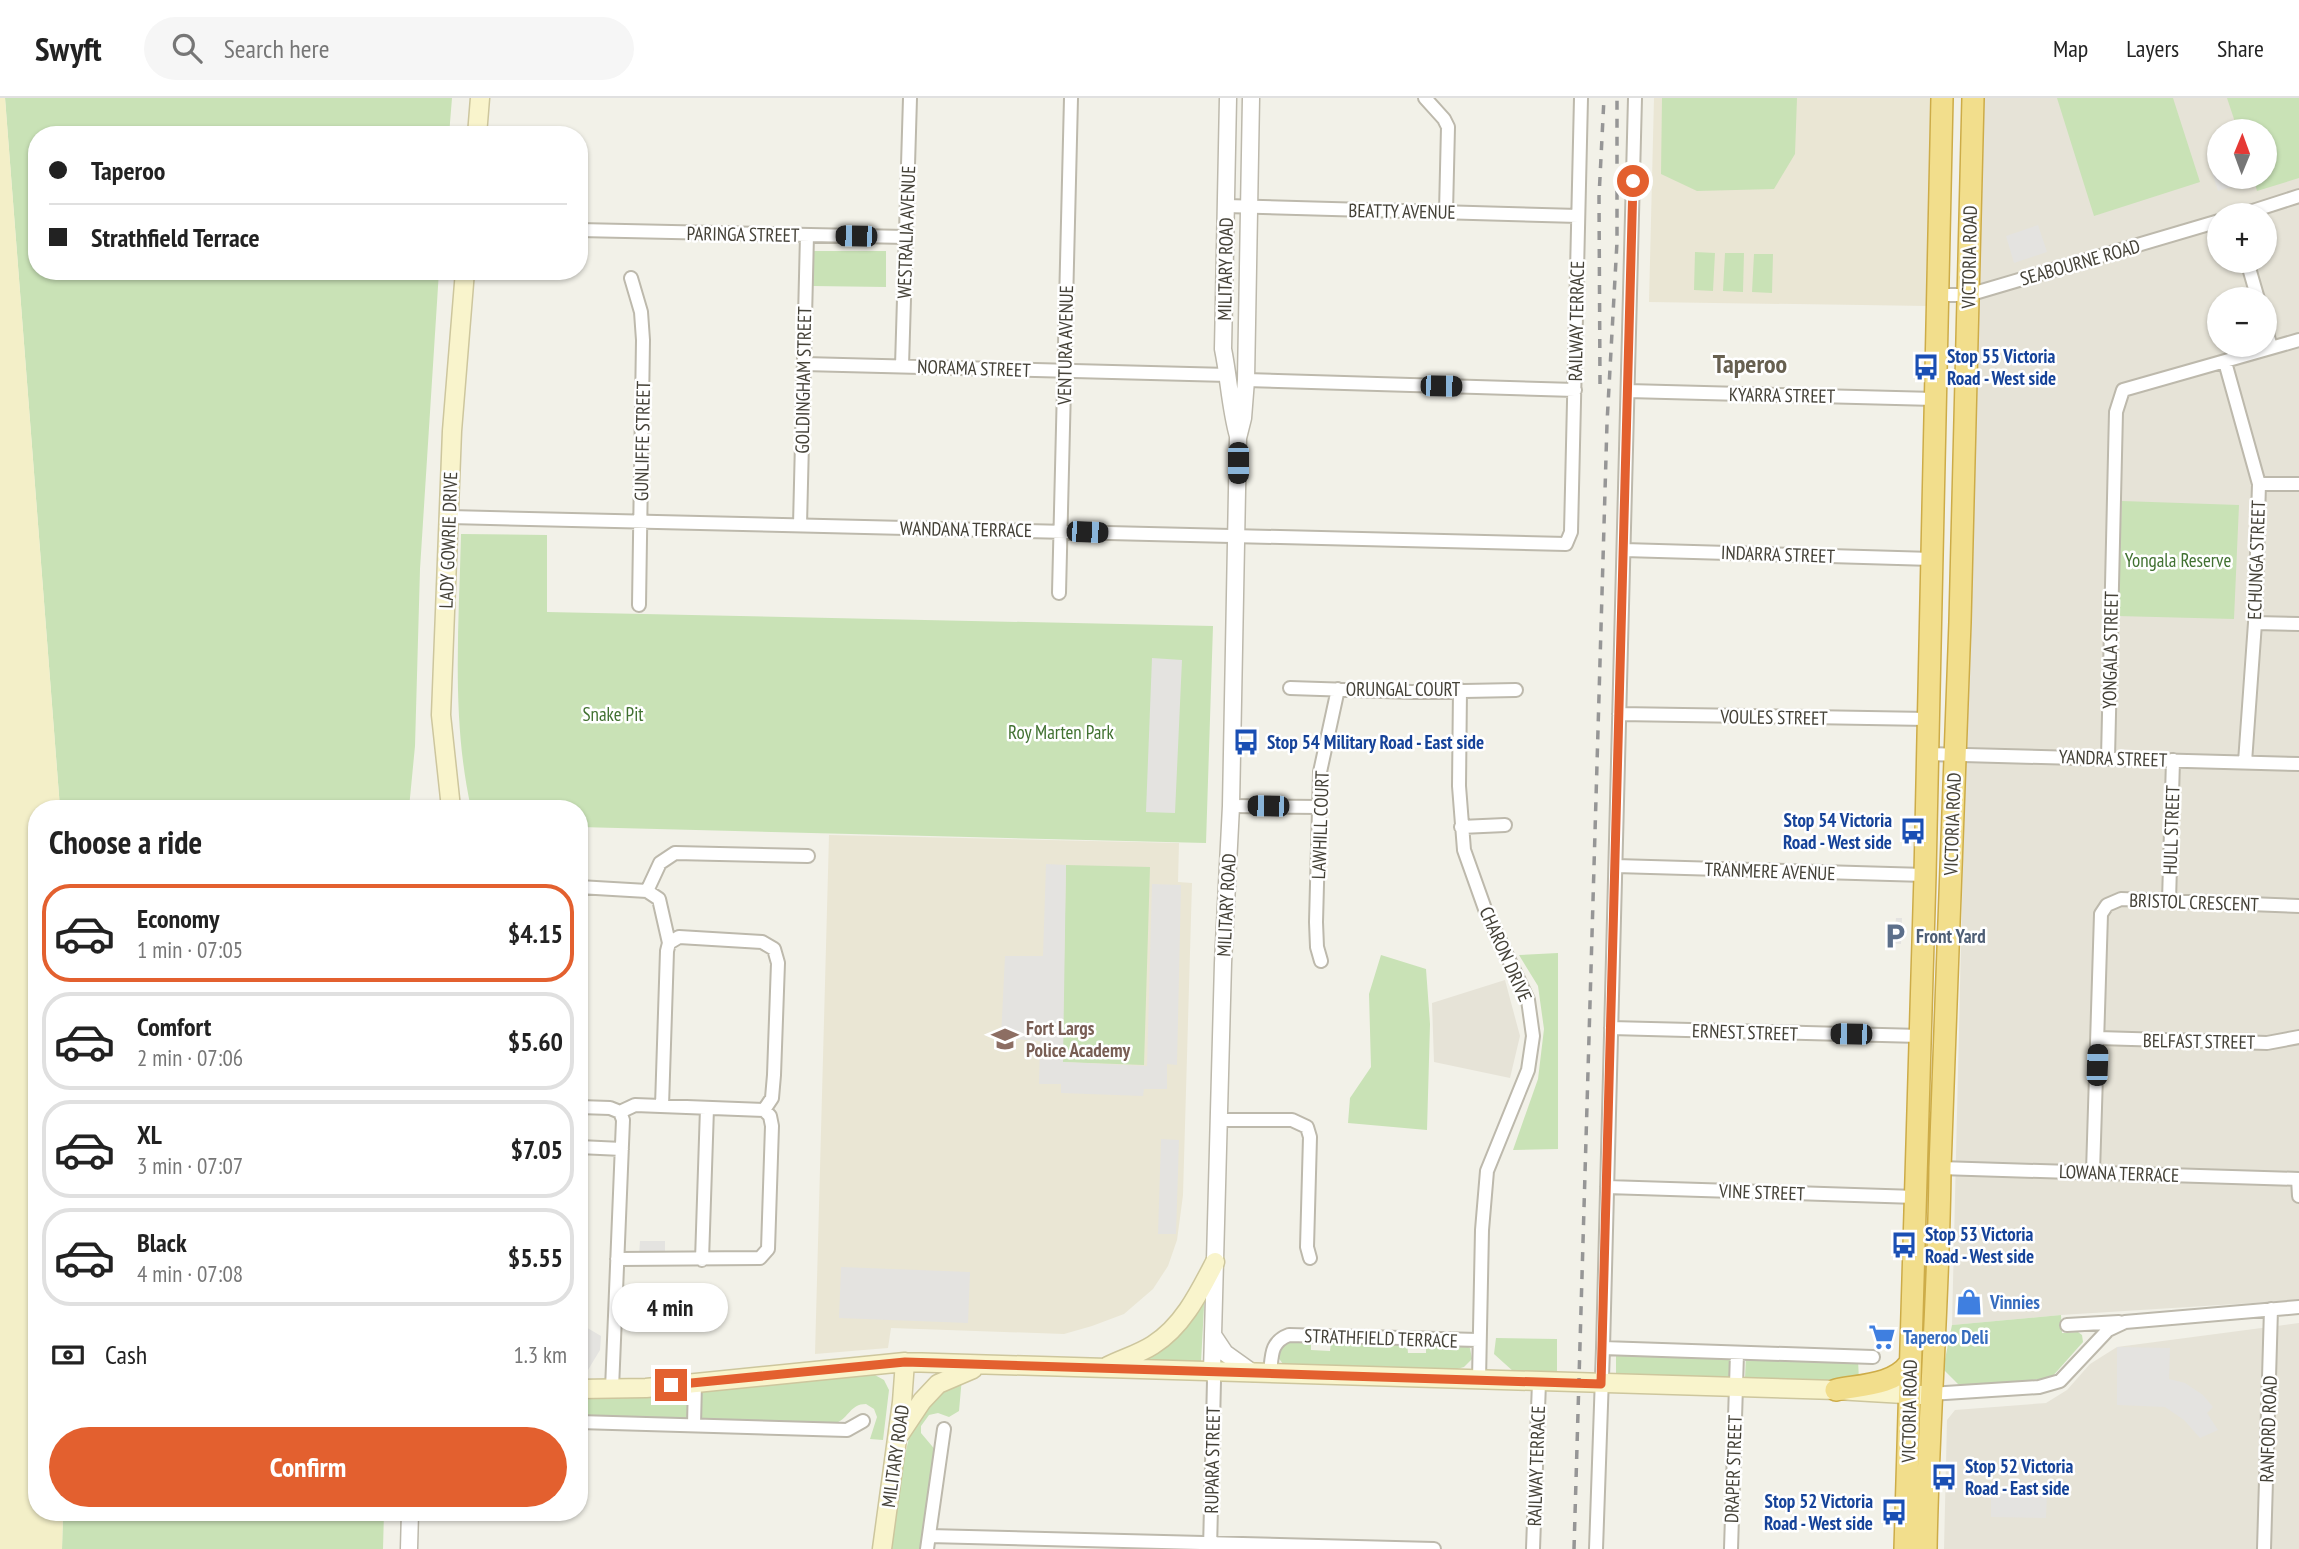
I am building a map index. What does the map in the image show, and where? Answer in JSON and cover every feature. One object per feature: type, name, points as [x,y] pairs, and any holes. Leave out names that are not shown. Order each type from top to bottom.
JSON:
[{"type":"highway","name":"VICTORIA ROAD","points":[[1926,1549],[1920,1395],[1909,1364],[1925,875],[1942,98]]},
{"type":"highway","name":"VICTORIA ROAD","points":[[1905,1549],[1920,1395],[1940,1250],[1940,1168],[1960,622],[1973,98]]},
{"type":"highway","points":[[1918,1119],[1934,1088],[1943,1087]]},
{"type":"highway","points":[[1836,1390],[1885,1380],[1904,1371],[1909,1364]]},
{"type":"main road","points":[[478,126],[480,98]]},
{"type":"main road","name":"LADY GOWRIE DRIVE","points":[[450,800],[440,715],[452,431],[464,280]]},
{"type":"main road","points":[[1101,1369],[1152,1346],[1167,1334],[1190,1307],[1215,1262]]},
{"type":"main road","name":"STRATHFIELD TERRACE","points":[[588,1389],[646,1388],[905,1362],[1836,1390],[1920,1395]]},
{"type":"main road","name":"MILITARY ROAD","points":[[882,1549],[898,1437],[905,1362]]},
{"type":"main road","points":[[898,1437],[922,1401],[938,1384],[983,1365]]},
{"type":"street","name":"WESTRALIA AVENUE","points":[[902,366],[910,98]]},
{"type":"street","name":"VENTURA AVENUE","points":[[1059,593],[1072,98]]},
{"type":"street","name":"MILITARY ROAD","points":[[1228,98],[1223,349],[1232,416],[1238,438]]},
{"type":"street","name":"MILITARY ROAD","points":[[1212,1372],[1231,806],[1238,438],[1243,418],[1246,380],[1251,98]]},
{"type":"street","points":[[1425,98],[1444,119],[1447,128],[1447,212]]},
{"type":"street","name":"RAILWAY TERRACE","points":[[1566,544],[1571,532],[1581,98]]},
{"type":"street","points":[[1596,1549],[1635,98]]},
{"type":"street","points":[[2277,203],[2299,196]]},
{"type":"street","name":"BEATTY AVENUE","points":[[1226,206],[1578,216]]},
{"type":"street","name":"SEABOURNE ROAD","points":[[1939,295],[1968,295],[2207,225]]},
{"type":"street","name":"PARINGA STREET","points":[[588,230],[906,237]]},
{"type":"street","name":"GOLDINGHAM STREET","points":[[800,525],[807,235]]},
{"type":"street","name":"GUNLIFFE STREET","points":[[631,278],[641,312],[643,340],[639,605]]},
{"type":"street","name":"YONGALA STREET","points":[[2277,346],[2299,340]]},
{"type":"street","name":"YONGALA STREET","points":[[2108,758],[2116,412],[2123,390],[2240,357]]},
{"type":"street","name":"ECHUNGA STREET","points":[[2225,362],[2259,484],[2255,623],[2245,762]]},
{"type":"street","name":"NORAMA STREET","points":[[804,364],[1228,375]]},
{"type":"street","points":[[1246,380],[1575,390]]},
{"type":"street","name":"KYARRA STREET","points":[[1628,391],[1936,399]]},
{"type":"street","points":[[2259,484],[2299,484]]},
{"type":"street","name":"WANDANA TERRACE","points":[[450,517],[1566,544]]},
{"type":"street","name":"INDARRA STREET","points":[[1624,550],[1932,559]]},
{"type":"street","points":[[2255,623],[2299,624]]},
{"type":"street","name":"ORUNGAL COURT","points":[[1290,688],[1412,692],[1516,690]]},
{"type":"street","name":"LAWHILL COURT","points":[[1321,961],[1317,947],[1316,922],[1320,772],[1338,689]]},
{"type":"street","name":"CHARON DRIVE","points":[[1460,690],[1461,827],[1469,869],[1528,1000],[1533,1037],[1528,1070],[1487,1171],[1482,1230],[1479,1380]]},
{"type":"street","name":"VOULES STREET","points":[[1619,714],[1928,719]]},
{"type":"street","name":"YANDRA STREET","points":[[1927,754],[2299,764]]},
{"type":"street","name":"HULL STREET","points":[[2169,901],[2173,760]]},
{"type":"street","points":[[1231,806],[1320,807]]},
{"type":"street","points":[[1461,827],[1505,825]]},
{"type":"street","points":[[647,891],[660,863],[675,853],[808,856]]},
{"type":"street","name":"TRANMERE AVENUE","points":[[1616,866],[1925,875]]},
{"type":"street","points":[[588,887],[647,891],[659,899],[669,943],[662,1106]]},
{"type":"street","name":"BRISTOL CRESCENT","points":[[2093,1172],[2101,914],[2107,905],[2121,899],[2299,906]]},
{"type":"street","points":[[669,943],[679,937],[762,942],[774,949],[778,963],[774,1075],[772,1098],[764,1110]]},
{"type":"street","name":"ERNEST STREET","points":[[1611,1028],[1920,1036]]},
{"type":"street","name":"BELFAST STREET","points":[[2098,1038],[2267,1043],[2299,1037]]},
{"type":"street","points":[[588,1107],[610,1108],[620,1112],[635,1105],[764,1110],[770,1116],[772,1126],[768,1249],[760,1258],[617,1259]]},
{"type":"street","points":[[702,1260],[707,1108]]},
{"type":"street","points":[[612,1388],[623,1120],[620,1112]]},
{"type":"street","points":[[1219,1120],[1292,1120],[1307,1126],[1310,1137],[1307,1247],[1310,1258]]},
{"type":"street","points":[[588,1147],[622,1149]]},
{"type":"street","name":"LOWANA TERRACE","points":[[1940,1168],[2298,1179]]},
{"type":"street","points":[[2298,1179],[2299,1196]]},
{"type":"street","name":"VINE STREET","points":[[1607,1187],[1916,1196]]},
{"type":"street","name":"STRATHFIELD TERRACE","points":[[2067,1325],[2299,1307]]},
{"type":"street","name":"RANFORD ROAD","points":[[2264,1549],[2272,1309]]},
{"type":"street","name":"STRATHFIELD TERRACE","points":[[1920,1395],[2039,1387],[2060,1381],[2108,1329],[2125,1322]]},
{"type":"street","points":[[1213,1335],[1225,1353],[1261,1374]]},
{"type":"street","name":"STRATHFIELD TERRACE","points":[[1261,1374],[1273,1346],[1280,1338],[1289,1335],[1478,1340]]},
{"type":"street","points":[[1603,1348],[1872,1357]]},
{"type":"street","points":[[1736,1388],[1737,1353]]},
{"type":"street","name":"RUPARA STREET","points":[[1210,1545],[1214,1385],[1212,1372]]},
{"type":"street","points":[[694,1425],[695,1382]]},
{"type":"street","name":"RAILWAY TERRACE","points":[[1533,1549],[1539,1382]]},
{"type":"street","name":"DRAPER STREET","points":[[1731,1549],[1736,1388]]},
{"type":"street","points":[[588,1422],[847,1430],[863,1421]]},
{"type":"street","points":[[944,1429],[928,1542],[1434,1549]]},
{"type":"street","points":[[409,1549],[411,1521]]},
{"type":"shaded area","points":[[1654,98],[1932,98],[1928,306],[1649,302]]},
{"type":"shaded area","points":[[1981,98],[2299,98],[2299,1300],[2061,1315],[1952,1325]]},
{"type":"shaded area","points":[[2038,225],[2047,252],[2014,263],[2006,236]]},
{"type":"shaded area","points":[[1152,658],[1182,660],[1175,813],[1146,812]]},
{"type":"shaded area","name":"Fort Largs Police Academy","points":[[829,835],[1179,843],[1178,882],[1192,883],[1183,1195],[1177,1240],[1168,1266],[1153,1289],[1124,1314],[1064,1334],[891,1328],[888,1348],[815,1354]]},
{"type":"shaded area","points":[[1046,864],[1066,865],[1063,1062],[1147,1066],[1152,884],[1181,885],[1177,1065],[1167,1064],[1167,1089],[1144,1089],[1143,1096],[1061,1093],[1061,1084],[1039,1084],[1040,1041],[1001,1038],[1005,956],[1043,956]]},
{"type":"shaded area","name":"Front Yard","points":[[1896,918],[1902,918],[1901,944],[1889,943],[1890,928],[1895,928]]},
{"type":"shaded area","points":[[1505,980],[1520,1036],[1510,1078],[1434,1062],[1432,1003]]},
{"type":"shaded area","points":[[1161,1139],[1179,1140],[1176,1234],[1158,1234]]},
{"type":"shaded area","points":[[640,1241],[665,1241],[665,1255],[639,1255]]},
{"type":"shaded area","points":[[841,1267],[970,1272],[968,1323],[839,1318]]},
{"type":"shaded area","points":[[2299,1323],[2299,1549],[1944,1549],[1947,1420],[1955,1410],[2046,1403],[2067,1390],[2090,1364],[2117,1347]]},
{"type":"shaded area","points":[[588,1328],[601,1336],[600,1350],[588,1370]]},
{"type":"shaded area","points":[[2117,1347],[2170,1348],[2169,1379],[2185,1383],[2203,1395],[2213,1407],[2207,1413],[2218,1430],[2200,1438],[2184,1420],[2165,1407],[2117,1405]]},
{"type":"shaded area","points":[[1991,1493],[2047,1494],[2046,1518],[1991,1517]]},
{"type":"green space","points":[[5,98],[452,98],[450,126],[28,126],[28,280],[438,280],[420,569],[415,746],[410,800],[59,800]]},
{"type":"green space","points":[[1662,98],[1797,98],[1795,154],[1774,189],[1697,191],[1661,174]]},
{"type":"green space","points":[[2057,98],[2173,98],[2200,182],[2094,216]]},
{"type":"green space","points":[[2227,98],[2299,98],[2299,178],[2277,185],[2277,119],[2234,119]]},
{"type":"green space","points":[[812,251],[886,251],[886,287],[812,286]]},
{"type":"green space","points":[[1695,252],[1715,253],[1713,291],[1694,290]]},
{"type":"green space","points":[[1725,253],[1744,253],[1743,292],[1723,291]]},
{"type":"green space","points":[[1754,254],[1773,254],[1772,293],[1752,292]]},
{"type":"green space","name":"Yongala Reserve","points":[[2122,501],[2239,505],[2234,619],[2117,616]]},
{"type":"green space","name":"Roy Marten Park","points":[[461,534],[547,535],[547,612],[1213,626],[1206,843],[588,827],[588,800],[470,800],[461,740],[458,637]]},
{"type":"green space","points":[[1066,865],[1150,867],[1144,1065],[1062,1062]]},
{"type":"green space","points":[[1558,953],[1558,1149],[1513,1150],[1538,1079],[1544,1029],[1538,986],[1519,955]]},
{"type":"green space","points":[[1381,955],[1426,969],[1430,1024],[1427,1130],[1348,1123],[1350,1098],[1371,1067],[1369,994]]},
{"type":"green space","points":[[1205,1288],[1201,1362],[1136,1359]]},
{"type":"green space","points":[[2061,1315],[2062,1333],[2078,1332],[2082,1335],[2083,1342],[2051,1378],[1966,1387],[1958,1384],[1943,1369],[1952,1325]]},
{"type":"green space","points":[[1496,1338],[1557,1339],[1557,1372],[1514,1372],[1494,1354]]},
{"type":"green space","points":[[1286,1341],[1311,1342],[1311,1350],[1330,1351],[1331,1342],[1407,1344],[1408,1353],[1426,1353],[1426,1344],[1464,1345],[1470,1348],[1472,1359],[1464,1367],[1457,1369],[1290,1366],[1283,1364],[1277,1356],[1277,1348]]},
{"type":"green space","points":[[1616,1350],[1730,1353],[1730,1379],[1616,1377]]},
{"type":"green space","points":[[1746,1355],[1858,1359],[1859,1381],[1745,1378]]},
{"type":"green space","points":[[873,1374],[884,1380],[889,1390],[883,1440],[870,1439],[877,1417],[874,1409],[866,1404],[856,1406],[836,1423],[705,1421],[700,1415],[702,1390]]},
{"type":"green space","points":[[962,1377],[959,1411],[949,1417],[938,1413],[929,1415],[921,1426],[921,1433],[937,1452],[921,1549],[892,1549],[905,1454],[916,1419],[927,1402]]},
{"type":"green space","points":[[686,1392],[689,1394],[689,1416],[682,1420],[588,1417],[588,1395]]},
{"type":"green space","points":[[63,1521],[384,1521],[383,1549],[62,1549]]},
{"type":"sand","points":[[0,98],[5,98],[59,800],[28,800],[28,1521],[63,1521],[62,1549],[0,1549]]},
{"type":"railway","points":[[1600,384],[1599,197],[1604,98]]},
{"type":"railway","points":[[1574,1549],[1607,423],[1617,242],[1617,98]]},
{"type":"place","name":"Stop 55 Victoria Road - West side","points":[[1926,367]]},
{"type":"place","name":"Stop 54 Military Road - East side","points":[[1246,742]]},
{"type":"place","name":"Stop 54 Victoria Road - West side","points":[[1913,831]]},
{"type":"place","name":"Front Yard","points":[[1895,936]]},
{"type":"place","name":"Fort Largs Police Academy","points":[[1005,1039]]},
{"type":"place","name":"Stop 53 Victoria Road - West side","points":[[1904,1245]]},
{"type":"place","name":"Vinnies","points":[[1969,1302]]},
{"type":"place","name":"Taperoo Deli","points":[[1882,1337]]},
{"type":"place","name":"Stop 52 Victoria Road - East side","points":[[1944,1477]]},
{"type":"place","name":"Stop 52 Victoria Road - West side","points":[[1894,1512]]},
{"type":"district","name":"Taperoo","points":[[1750,364]]},
{"type":"route","points":[[671,1385],[905,1362],[1601,1384],[1633,181]]},
{"type":"park label","name":"Snake Pit","points":[[613,714]]}]
